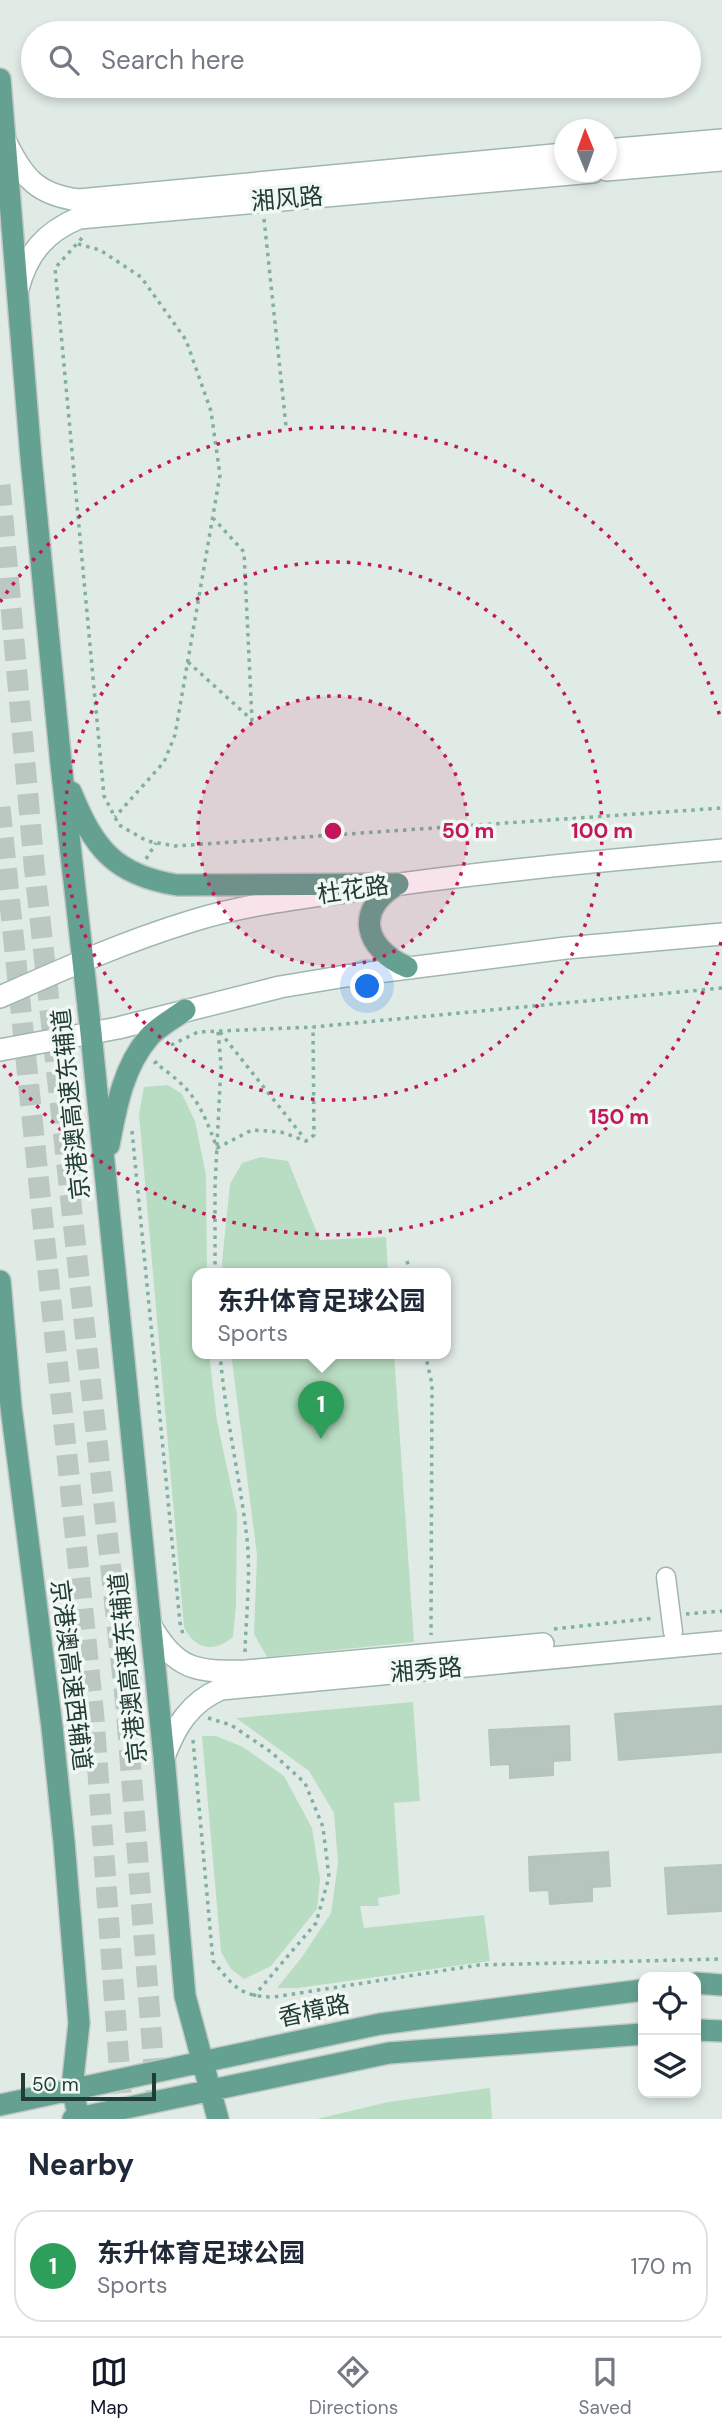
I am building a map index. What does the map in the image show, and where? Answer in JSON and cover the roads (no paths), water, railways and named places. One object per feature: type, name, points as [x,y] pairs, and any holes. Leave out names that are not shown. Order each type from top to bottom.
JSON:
[{"type":"main road","name":"京港澳高速东辅道","points":[[0,79],[61,764],[164,1757],[185,1996],[218,2119]]},
{"type":"main road","points":[[61,764],[91,836],[118,863],[151,881],[177,886],[398,884]]},
{"type":"main road","points":[[398,884],[383,892],[375,901],[370,915],[370,926],[374,940],[382,951],[390,959],[407,967]]},
{"type":"main road","points":[[105,1175],[113,1122],[126,1075],[150,1037],[185,1010]]},
{"type":"main road","name":"京港澳高速西辅道","points":[[0,1282],[11,1407],[64,1842],[79,2023],[72,2088],[76,2118]]},
{"type":"main road","points":[[701,1983],[722,1985]]},
{"type":"main road","name":"香樟路","points":[[0,2105],[380,2024],[638,1991]]},
{"type":"main road","points":[[701,2031],[722,2031]]},
{"type":"main road","points":[[76,2118],[389,2053],[638,2034]]},
{"type":"street","points":[[617,149],[722,140]]},
{"type":"street","name":"湘风路","points":[[6,142],[24,175],[39,188],[57,197],[79,200],[554,155]]},
{"type":"street","points":[[617,169],[722,160]]},
{"type":"street","name":"湘风路","points":[[18,289],[28,259],[35,249],[48,234],[79,218],[554,175]]},
{"type":"street","name":"杜花路","points":[[0,997],[115,946],[194,920],[283,901],[487,873],[722,850]]},
{"type":"street","points":[[0,1051],[91,1033],[280,987],[407,967],[566,948],[722,934]]},
{"type":"street","points":[[666,1577],[672,1624]]},
{"type":"street","name":"湘秀路","points":[[150,1624],[171,1654],[189,1666],[209,1672],[431,1654],[672,1624],[722,1628]]},
{"type":"street","name":"湘秀路","points":[[164,1757],[172,1736],[190,1709],[205,1696],[221,1689],[722,1642]]},
{"type":"tunnel","points":[[0,485],[34,864],[126,1707],[158,2119]]},
{"type":"tunnel","points":[[0,807],[94,1718],[123,2119]]},
{"type":"place","name":"东升体育足球公园","points":[[321,1439]]}]
